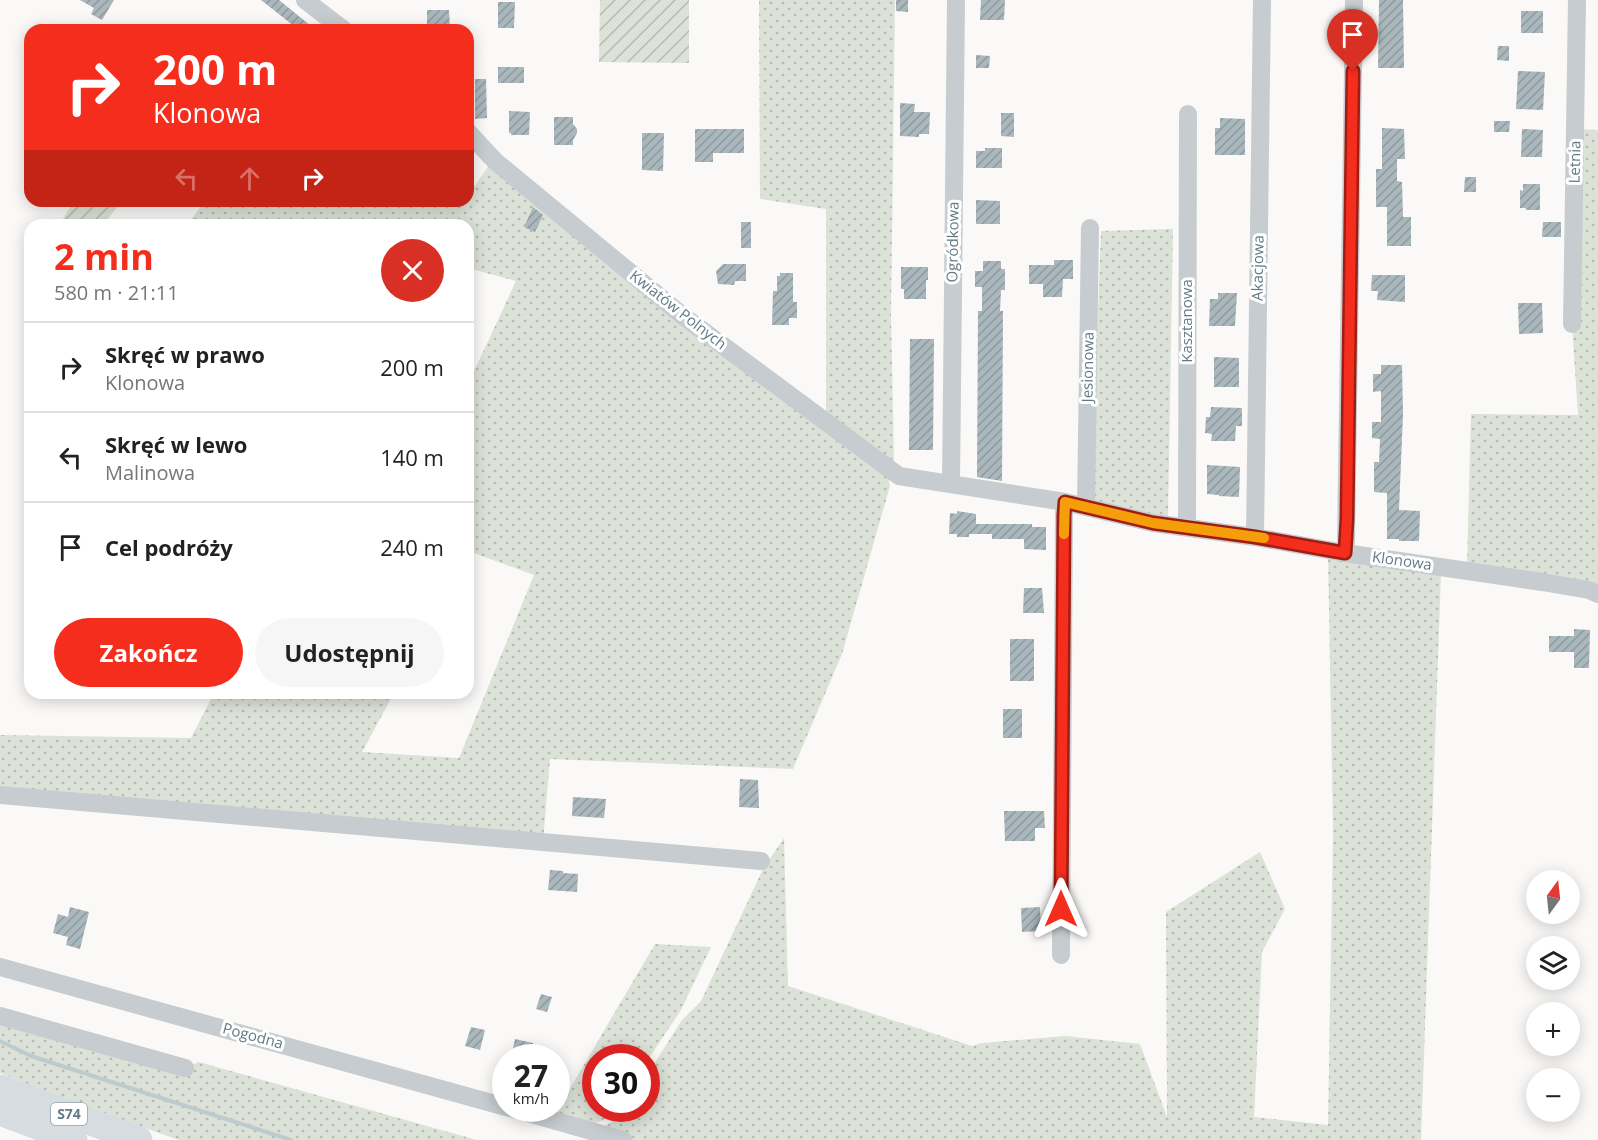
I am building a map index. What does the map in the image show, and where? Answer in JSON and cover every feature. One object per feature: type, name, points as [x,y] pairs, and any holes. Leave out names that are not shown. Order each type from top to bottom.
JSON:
[{"type":"highway","name":"S74","points":[[0,1088],[139,1140]]},
{"type":"highway","name":"S74","points":[[0,1112],[74,1140]]},
{"type":"street","points":[[305,0],[336,24]]},
{"type":"street","name":"Ogródkowa","points":[[951,484],[956,0]]},
{"type":"street","name":"Akacjowa","points":[[1255,537],[1262,0]]},
{"type":"street","points":[[1345,553],[1354,0]]},
{"type":"street","name":"Letnia","points":[[1572,324],[1577,0]]},
{"type":"street","name":"Kasztanowa","points":[[1187,528],[1188,114]]},
{"type":"street","name":"Kwiatów Polnych","points":[[474,138],[495,161],[683,316],[899,476]]},
{"type":"street","name":"Jesionowa","points":[[1086,506],[1090,228]]},
{"type":"street","name":"Klonowa","points":[[899,476],[1065,502],[1153,523],[1531,580],[1589,590],[1598,594]]},
{"type":"street","points":[[1060,955],[1065,502]]},
{"type":"street","points":[[0,795],[761,861]]},
{"type":"street","name":"Pogodna","points":[[0,967],[492,1103]]},
{"type":"street","points":[[0,1016],[185,1068]]},
{"type":"street","points":[[559,1122],[623,1140]]},
{"type":"shaded area","points":[[600,0],[689,0],[689,63],[599,62]]},
{"type":"shaded area","points":[[759,0],[895,0],[891,314],[894,465],[826,416],[826,209],[760,199]]},
{"type":"shaded area","points":[[1576,129],[1598,130],[1598,588],[1467,566],[1471,414],[1578,415],[1572,324]]},
{"type":"shaded area","points":[[489,165],[888,477],[890,486],[842,654],[793,769],[550,759],[543,842],[0,795],[0,735],[191,738],[211,699],[391,699],[362,752],[459,758],[534,575],[474,553],[474,371],[516,281],[474,270],[474,219],[192,219],[200,207],[474,207],[474,187]]},
{"type":"shaded area","points":[[70,207],[117,207],[108,219],[63,219]]},
{"type":"shaded area","points":[[1173,229],[1168,518],[1091,501],[1101,231]]},
{"type":"shaded area","points":[[1328,554],[1441,573],[1421,1140],[623,1140],[594,1132],[612,1122],[660,1122],[660,1055],[682,1020],[701,1001],[763,869],[784,838],[788,986],[972,1046],[982,1043],[1065,1036],[1140,1044],[1167,1117],[1166,912],[1260,852],[1285,909],[1262,952],[1254,1117],[1328,1125],[1333,830]]},
{"type":"shaded area","points":[[655,944],[711,947],[681,1010],[658,1044],[596,1044]]},
{"type":"shaded area","points":[[0,1008],[186,1067],[199,1062],[477,1140],[179,1140],[74,1103],[0,1073]]},
{"type":"shaded area","points":[[582,1068],[582,1122],[598,1122],[587,1124],[570,1119],[570,1088]]},
{"type":"building","points":[[80,0],[114,0],[102,20],[91,14],[94,8]]},
{"type":"building","points":[[261,0],[279,0],[309,24],[291,24]]},
{"type":"building","points":[[896,0],[908,0],[908,12],[896,11]]},
{"type":"building","points":[[981,0],[1005,0],[1004,20],[980,20]]},
{"type":"building","points":[[1379,0],[1403,0],[1404,68],[1378,68]]},
{"type":"building","points":[[498,2],[515,2],[514,28],[498,28]]},
{"type":"building","points":[[427,10],[449,10],[450,24],[427,24]]},
{"type":"building","points":[[1521,11],[1543,11],[1543,33],[1521,33]]},
{"type":"building","points":[[1498,46],[1509,46],[1509,61],[1497,60]]},
{"type":"building","points":[[976,55],[990,56],[989,68],[976,68]]},
{"type":"building","points":[[498,67],[524,67],[524,83],[498,83]]},
{"type":"building","points":[[1518,71],[1545,72],[1543,110],[1516,109]]},
{"type":"building","points":[[475,79],[486,79],[487,118],[475,119]]},
{"type":"building","points":[[900,103],[915,104],[914,112],[930,112],[929,134],[919,134],[919,137],[900,136]]},
{"type":"building","points":[[509,111],[530,112],[529,135],[509,133]]},
{"type":"building","points":[[1001,113],[1014,113],[1014,137],[1001,136]]},
{"type":"building","points":[[554,117],[573,117],[577,133],[573,145],[554,145]]},
{"type":"building","points":[[1220,118],[1245,119],[1245,155],[1215,155],[1215,128],[1220,128]]},
{"type":"building","points":[[1494,121],[1510,121],[1509,132],[1494,132]]},
{"type":"building","points":[[1382,128],[1404,129],[1405,159],[1397,159],[1397,181],[1402,182],[1403,217],[1411,217],[1411,246],[1387,246],[1387,207],[1376,207],[1376,169],[1382,169]]},
{"type":"building","points":[[695,129],[744,129],[744,153],[713,153],[713,162],[695,162]]},
{"type":"building","points":[[1522,129],[1543,130],[1542,157],[1521,157]]},
{"type":"building","points":[[642,133],[664,133],[663,171],[642,170]]},
{"type":"building","points":[[985,148],[1002,148],[1002,168],[976,168],[976,151],[985,151]]},
{"type":"building","points":[[1465,177],[1476,177],[1476,192],[1464,192]]},
{"type":"building","points":[[1523,184],[1540,184],[1540,210],[1520,208],[1520,190],[1523,191]]},
{"type":"building","points":[[976,200],[1000,201],[1000,224],[976,224]]},
{"type":"building","points":[[533,207],[543,215],[535,232],[524,227]]},
{"type":"building","points":[[741,222],[751,222],[751,248],[741,248]]},
{"type":"building","points":[[1543,222],[1561,222],[1561,237],[1542,237]]},
{"type":"building","points":[[1054,260],[1073,260],[1073,279],[1063,279],[1062,297],[1043,297],[1043,284],[1029,284],[1029,265],[1054,265]]},
{"type":"building","points":[[983,261],[1001,261],[1001,269],[1005,269],[1005,290],[1001,290],[1000,311],[1003,311],[1002,481],[977,477],[978,311],[982,311],[982,287],[975,287],[975,271],[983,271]]},
{"type":"building","points":[[723,264],[746,264],[746,281],[735,281],[734,285],[718,284],[716,271]]},
{"type":"building","points":[[901,267],[928,267],[926,299],[904,299],[904,289],[901,289]]},
{"type":"building","points":[[780,273],[793,273],[793,302],[797,302],[797,318],[789,318],[789,325],[772,325],[773,291],[777,291],[777,276],[780,276]]},
{"type":"building","points":[[1372,275],[1405,275],[1405,302],[1377,300],[1378,291],[1371,291]]},
{"type":"building","points":[[1218,293],[1237,293],[1235,326],[1209,326],[1210,299],[1218,299]]},
{"type":"building","points":[[1518,303],[1542,303],[1543,333],[1519,334]]},
{"type":"building","points":[[910,339],[934,339],[933,450],[909,450]]},
{"type":"building","points":[[1214,357],[1239,358],[1239,387],[1214,387]]},
{"type":"building","points":[[1381,365],[1402,365],[1403,414],[1399,510],[1420,511],[1419,541],[1387,539],[1387,493],[1374,492],[1374,462],[1379,462],[1380,439],[1372,438],[1372,422],[1381,422],[1381,391],[1373,392],[1373,374],[1381,374]]},
{"type":"building","points":[[1211,407],[1242,408],[1242,426],[1236,426],[1235,441],[1211,441],[1212,434],[1205,433],[1206,417],[1210,417]]},
{"type":"building","points":[[1207,465],[1240,467],[1239,497],[1207,494]]},
{"type":"building","points":[[957,511],[976,514],[976,524],[1032,524],[1032,527],[1046,527],[1046,550],[1024,549],[1024,539],[992,539],[992,534],[969,534],[969,537],[957,537],[957,534],[949,534],[950,513],[957,514]]},
{"type":"building","points":[[1024,588],[1042,588],[1044,613],[1023,613]]},
{"type":"building","points":[[1574,629],[1590,630],[1589,668],[1574,668],[1574,652],[1549,652],[1549,636],[1574,636]]},
{"type":"building","points":[[1010,639],[1034,639],[1034,681],[1010,681]]},
{"type":"building","points":[[1003,709],[1022,709],[1022,738],[1003,738]]},
{"type":"building","points":[[740,779],[758,780],[759,808],[739,807]]},
{"type":"building","points":[[573,797],[606,799],[604,818],[572,816]]},
{"type":"building","points":[[1004,811],[1044,811],[1045,828],[1035,828],[1035,841],[1005,841]]},
{"type":"building","points":[[550,870],[578,874],[577,892],[548,890]]},
{"type":"building","points":[[70,907],[89,912],[80,949],[66,945],[68,937],[53,933],[58,914],[68,917]]},
{"type":"building","points":[[1040,907],[1041,931],[1022,932],[1021,908]]},
{"type":"building","points":[[541,994],[552,997],[547,1012],[536,1009]]},
{"type":"building","points":[[471,1027],[485,1030],[480,1050],[465,1046]]},
{"type":"building","points":[[515,1039],[533,1043],[533,1044],[514,1044]]},
{"type":"waterway","points":[[0,1041],[31,1056],[291,1140]]},
{"type":"slow traffic","points":[[1064,534],[1065,502],[1153,523],[1264,538]]},
{"type":"route","points":[[1061,909],[1065,502],[1153,523],[1255,537],[1345,553],[1353,71]]}]
